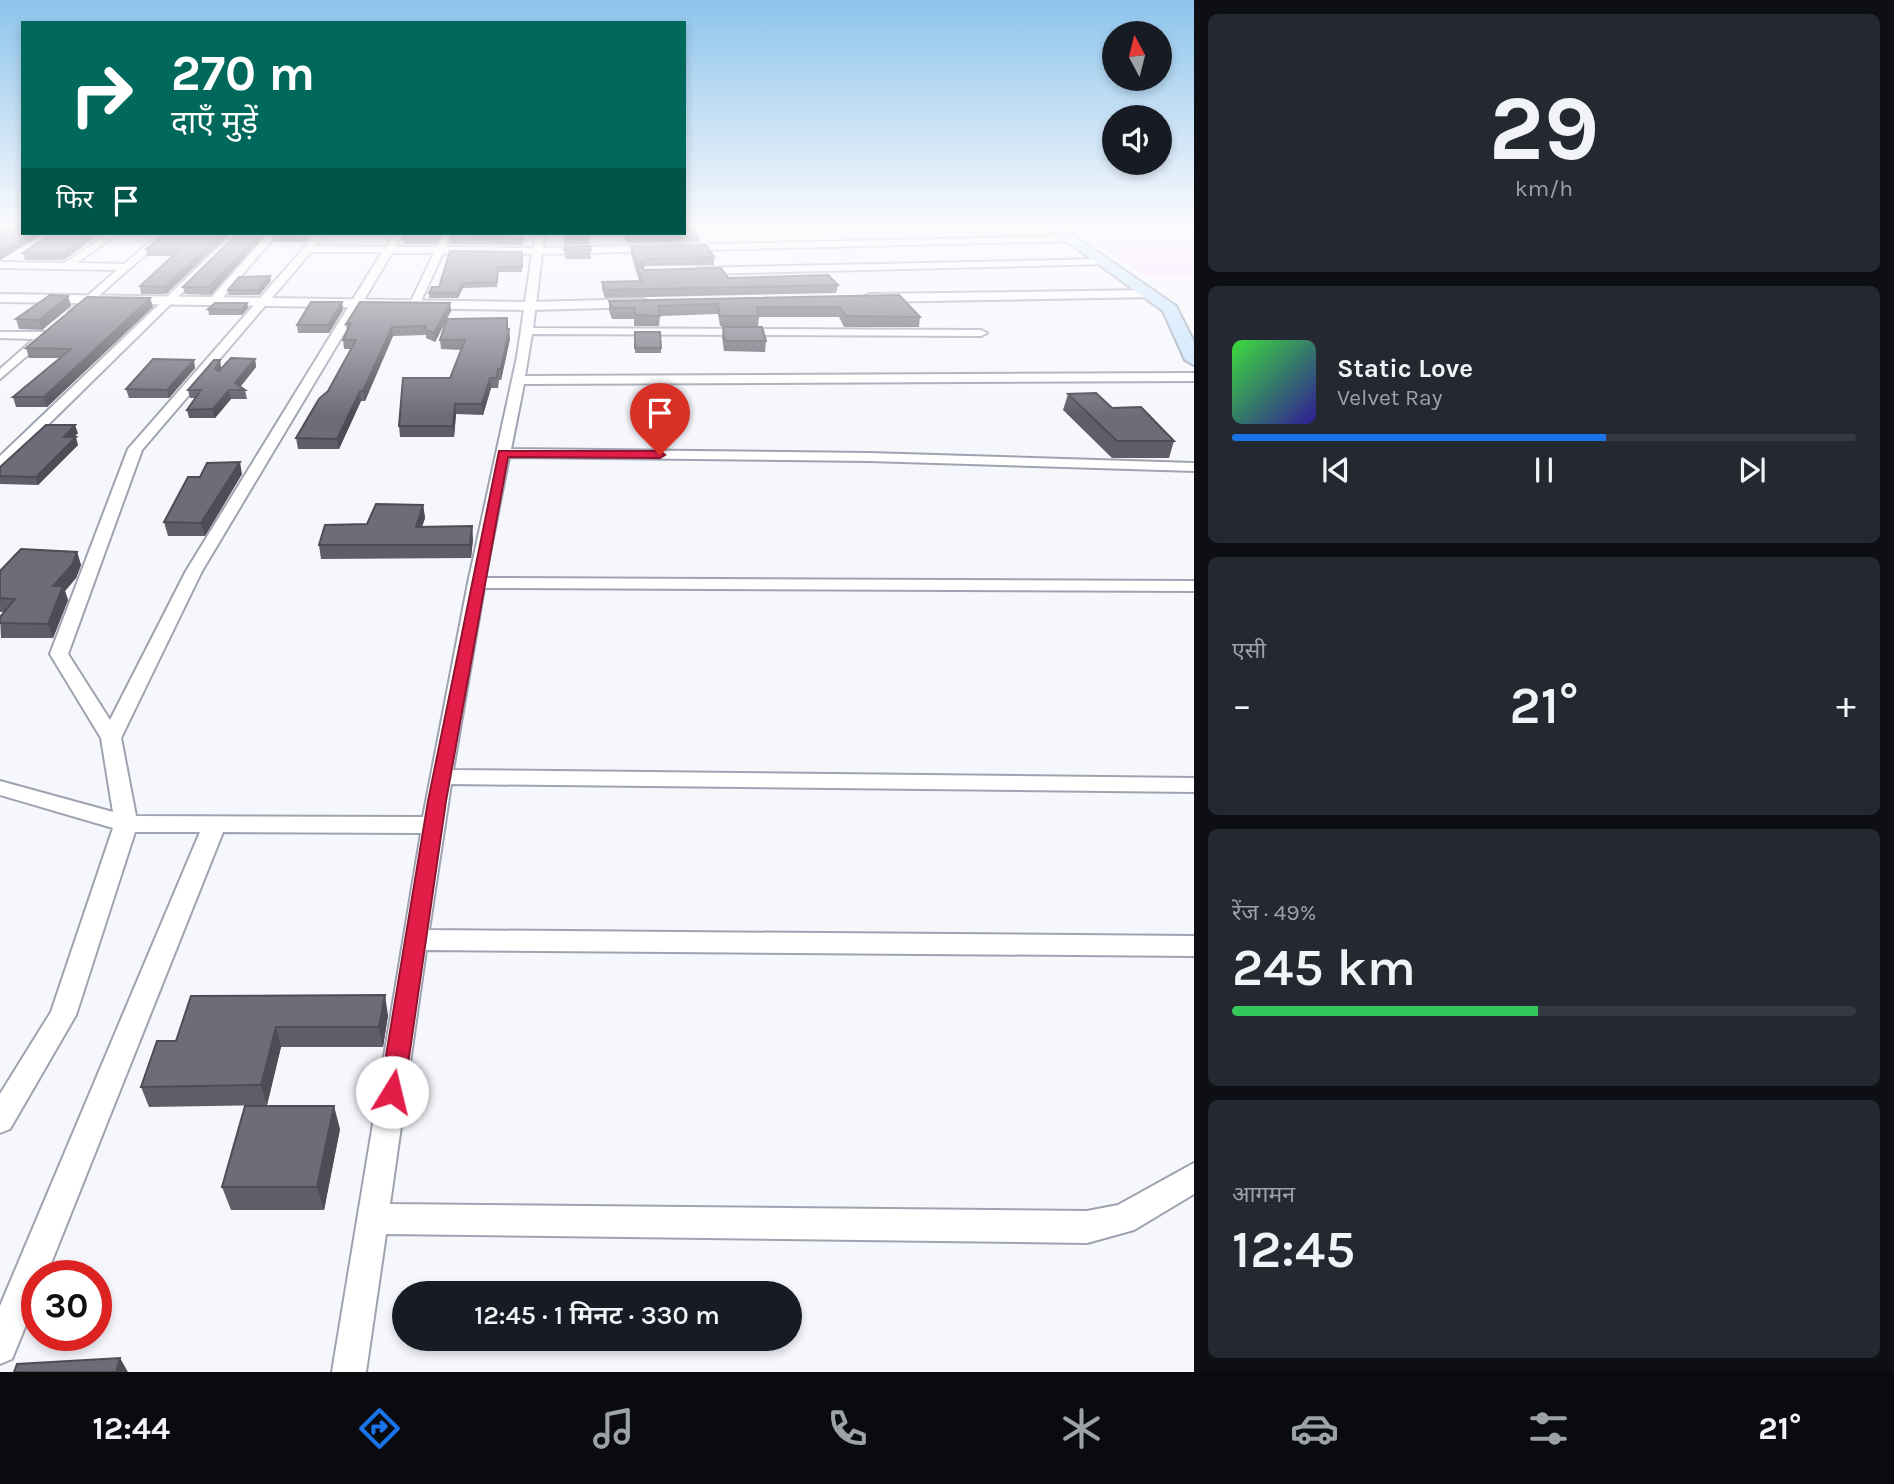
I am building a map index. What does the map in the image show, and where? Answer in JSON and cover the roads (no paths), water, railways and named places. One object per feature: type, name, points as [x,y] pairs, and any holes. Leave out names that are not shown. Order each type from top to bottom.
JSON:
[{"type":"main road","points":[[1141,288],[1170,309],[1194,360]]},
{"type":"street","points":[[1,373],[102,288]]},
{"type":"street","points":[[0,464],[184,288]]},
{"type":"street","points":[[215,300],[226,288]]},
{"type":"street","points":[[0,1120],[63,1015],[126,824],[111,738],[59,654],[135,449],[276,288]]},
{"type":"street","points":[[111,738],[194,571],[367,288]]},
{"type":"street","points":[[415,303],[422,288]]},
{"type":"street","points":[[349,1372],[433,825],[476,583],[518,380],[533,288]]},
{"type":"street","points":[[859,299],[1150,294]]},
{"type":"street","points":[[0,298],[531,306],[662,303]]},
{"type":"street","points":[[0,335],[53,329]]},
{"type":"street","points":[[527,331],[981,333]]},
{"type":"street","points":[[518,380],[1194,377]]},
{"type":"street","points":[[503,453],[869,457],[1194,467]]},
{"type":"street","points":[[476,583],[1194,586]]},
{"type":"street","points":[[442,777],[1194,785]]},
{"type":"street","points":[[0,788],[126,824],[433,825]]},
{"type":"street","points":[[0,1347],[215,824]]},
{"type":"street","points":[[416,940],[1194,946]]},
{"type":"street","points":[[373,1219],[1087,1227],[1123,1219],[1194,1177]]}]
